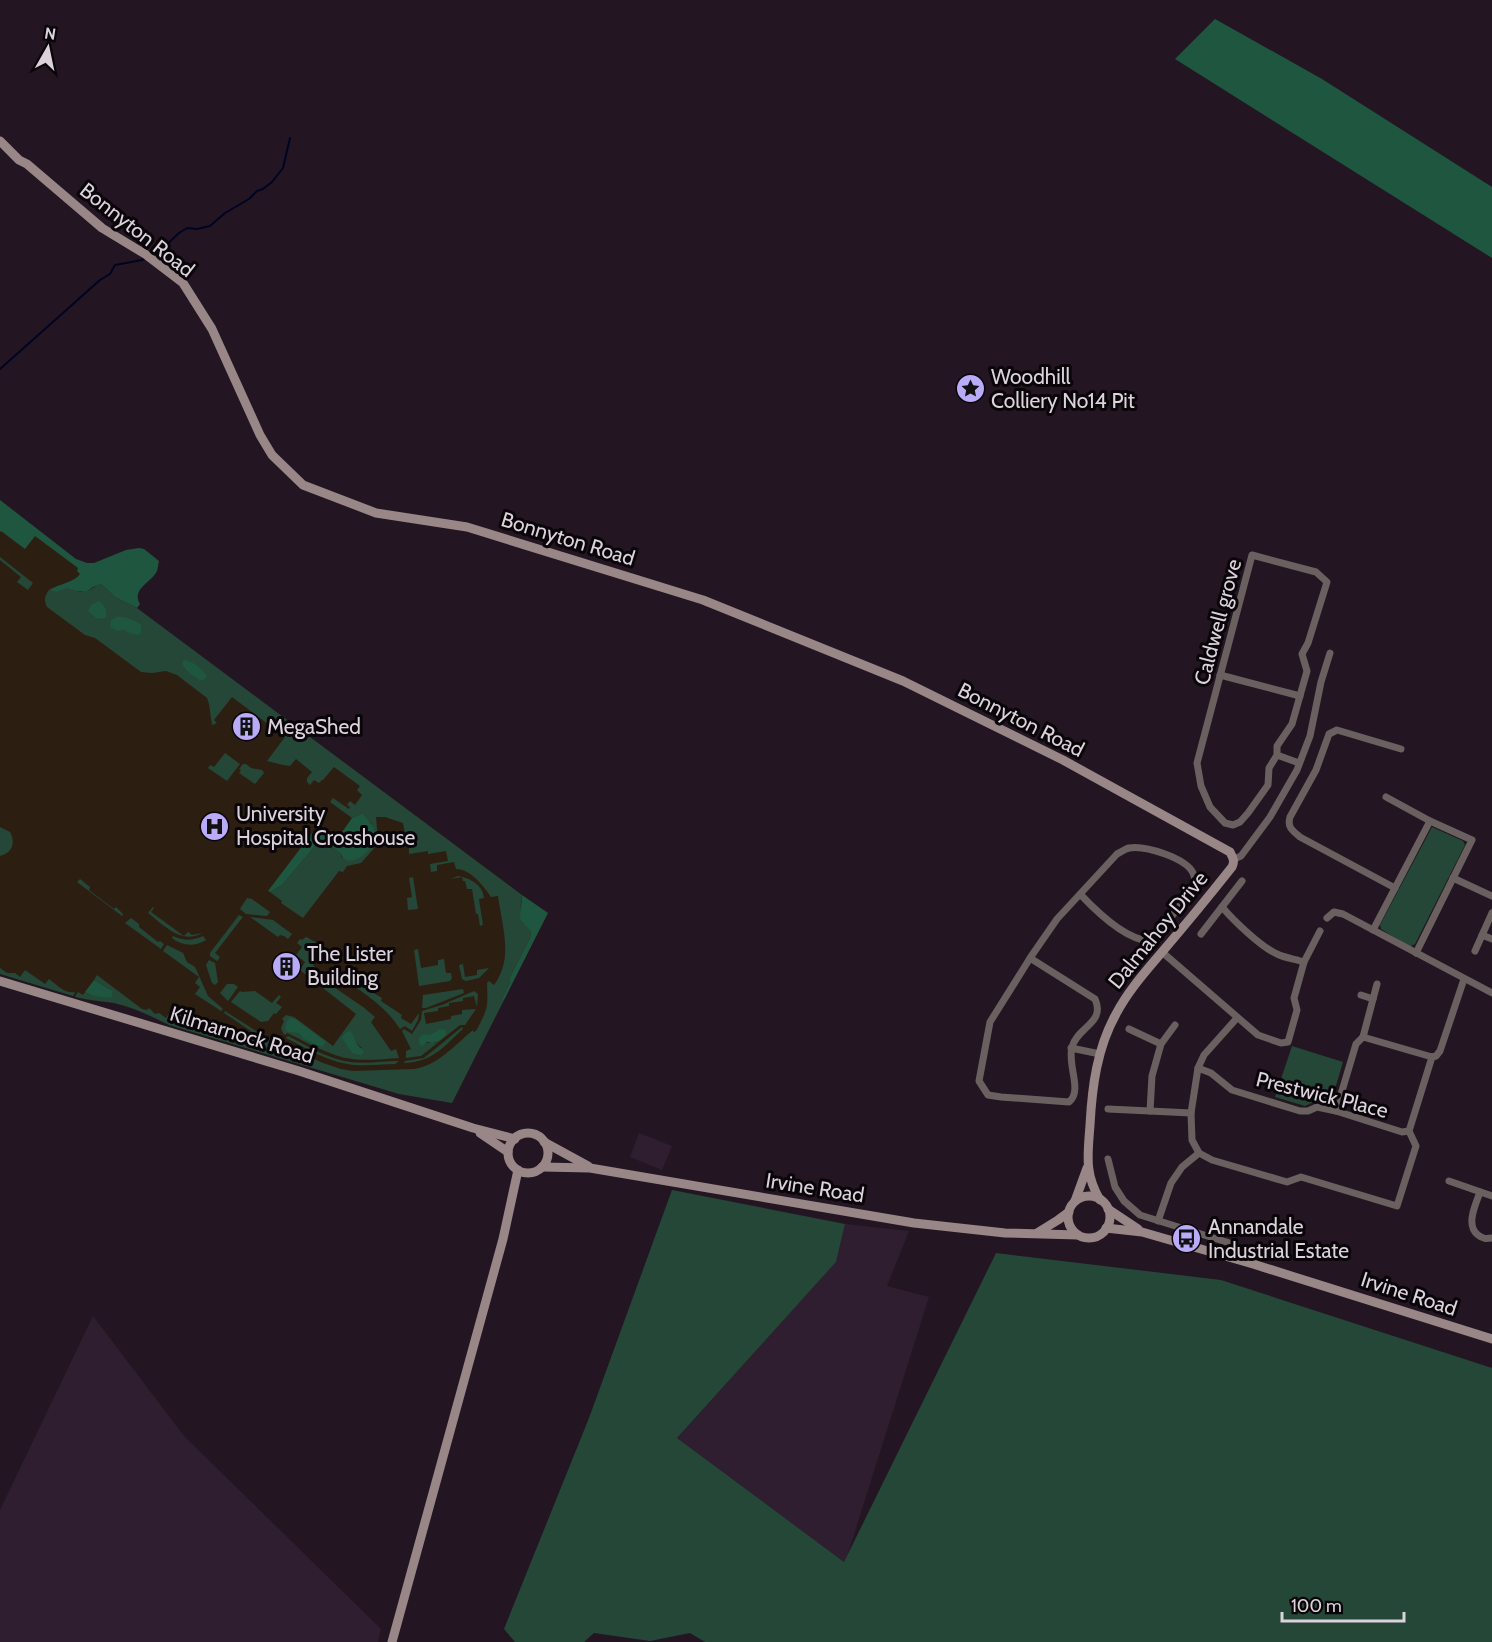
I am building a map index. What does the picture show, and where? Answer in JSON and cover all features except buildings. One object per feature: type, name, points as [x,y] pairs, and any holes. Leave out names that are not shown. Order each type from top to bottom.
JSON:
[{"type":"main road","name":"Bonnyton Road","points":[[0,141],[19,160],[27,164],[102,228],[149,257],[183,283],[212,329],[260,435],[272,455],[303,484],[376,513],[467,527],[703,600],[903,681],[1063,760],[1230,852],[1234,859]]},
{"type":"main road","name":"Dalmahoy Drive","points":[[1088,1166],[1090,1111],[1096,1067],[1114,1016],[1133,986],[1232,867],[1234,859]]},
{"type":"main road","name":"Kilmarnock Road","points":[[0,981],[299,1071],[473,1128],[514,1139]]},
{"type":"main road","name":"Kilmarnock Road","points":[[473,1128],[508,1152]]},
{"type":"main road","points":[[526,1134],[539,1137],[544,1142],[548,1155],[542,1167],[531,1173],[518,1170],[510,1163],[508,1152],[514,1139],[526,1134]]},
{"type":"main road","name":"Irvine Road","points":[[544,1142],[590,1167]]},
{"type":"main road","points":[[1088,1166],[1092,1186],[1100,1200],[1108,1209],[1142,1232]]},
{"type":"main road","points":[[1036,1233],[1069,1212],[1076,1201],[1088,1166]]},
{"type":"main road","name":"Irvine Road","points":[[542,1167],[590,1167],[914,1223],[1005,1233],[1078,1234]]},
{"type":"main road","points":[[392,1642],[503,1239],[518,1170]]},
{"type":"main road","points":[[1076,1201],[1088,1196],[1100,1200]]},
{"type":"main road","points":[[1069,1212],[1070,1225],[1078,1234],[1090,1238],[1097,1236],[1107,1228],[1108,1209]]},
{"type":"main road","points":[[1107,1228],[1142,1232]]},
{"type":"main road","name":"Irvine Road","points":[[1142,1232],[1253,1264],[1492,1340]]},
{"type":"street","name":"Caldwell grove","points":[[1252,555],[1316,572],[1326,582],[1308,643],[1302,654],[1307,671],[1292,724],[1277,746],[1277,755],[1269,768],[1268,785],[1248,813],[1240,822],[1233,825],[1225,822],[1210,807],[1201,786],[1197,763],[1220,675],[1252,555]]},
{"type":"street","points":[[1234,859],[1241,856],[1270,817],[1299,763],[1310,736],[1321,682],[1330,653]]},
{"type":"street","name":"Caldwell grove","points":[[1220,675],[1300,696]]},
{"type":"street","points":[[1395,888],[1300,837],[1290,828],[1289,822],[1317,770],[1329,734],[1337,729],[1401,749]]},
{"type":"street","points":[[1277,755],[1299,763]]},
{"type":"street","points":[[1386,797],[1472,840],[1416,953]]},
{"type":"street","points":[[1373,930],[1430,821]]},
{"type":"street","points":[[1030,958],[1095,999],[1096,1002],[1098,1013],[1096,1018],[1075,1040],[1071,1048],[1071,1065],[1076,1092],[1074,1098],[1069,1102],[988,1095],[979,1081],[990,1022],[1030,958],[1057,919],[1080,894],[1117,854],[1128,848],[1162,852],[1192,870],[1195,875],[1195,887],[1156,936],[1149,941],[1142,941],[1121,929],[1098,913],[1080,894]]},
{"type":"street","points":[[1453,878],[1492,896]]},
{"type":"street","points":[[1201,934],[1242,882]]},
{"type":"street","points":[[1222,907],[1276,954],[1304,962]]},
{"type":"street","points":[[1327,918],[1334,912],[1342,914],[1492,993]]},
{"type":"street","points":[[1474,951],[1492,913]]},
{"type":"street","points":[[1162,952],[1258,1035],[1281,1043],[1288,1042],[1297,1010],[1294,998],[1304,962],[1320,931]]},
{"type":"street","points":[[1482,935],[1492,939]]},
{"type":"street","points":[[1237,1018],[1204,1055],[1198,1068],[1191,1113],[1192,1140],[1199,1153],[1212,1160],[1287,1182],[1301,1177],[1397,1206],[1416,1146],[1409,1131],[1432,1058],[1440,1051],[1464,979]]},
{"type":"street","points":[[1336,1111],[1356,1044],[1363,1037],[1377,984]]},
{"type":"street","points":[[1361,995],[1372,999]]},
{"type":"street","points":[[1150,1111],[1152,1076],[1161,1044],[1175,1025]]},
{"type":"street","points":[[1129,1029],[1161,1044]]},
{"type":"street","points":[[1363,1037],[1432,1058]]},
{"type":"street","points":[[1071,1048],[1100,1054]]},
{"type":"street","name":"Prestwick Place","points":[[1198,1068],[1211,1073],[1232,1090],[1300,1111],[1308,1111],[1317,1107],[1401,1132],[1409,1131]]},
{"type":"street","points":[[1108,1109],[1191,1113]]},
{"type":"street","points":[[1158,1221],[1171,1183],[1182,1167],[1199,1153]]},
{"type":"street","points":[[1108,1160],[1115,1187],[1124,1201],[1140,1215],[1233,1244]]},
{"type":"street","points":[[1449,1181],[1492,1196]]},
{"type":"street","points":[[1480,1192],[1472,1214],[1474,1233],[1486,1239],[1492,1238]]},
{"type":"shaded area","name":"University Hospital Crosshouse","points":[[0,508],[548,913],[452,1103],[399,1094],[169,1025],[142,1012],[114,1003],[87,1000],[0,974]]},
{"type":"shaded area","points":[[639,1133],[672,1146],[662,1170],[630,1157]]},
{"type":"shaded area","points":[[845,1224],[909,1231],[887,1286],[929,1297],[845,1563],[677,1438],[836,1262]]},
{"type":"shaded area","points":[[93,1316],[184,1436],[381,1629],[378,1642],[0,1642],[0,1510]]},
{"type":"green space","points":[[1215,19],[1322,79],[1492,187],[1492,258],[1175,59]]},
{"type":"green space","points":[[0,500],[76,559],[87,563],[94,563],[126,550],[144,549],[159,561],[157,571],[138,594],[140,604],[137,608],[115,597],[101,584],[86,592],[66,588],[57,592],[49,590],[78,577],[80,574],[77,571],[78,568],[35,536],[25,549],[0,532]]},
{"type":"green space","points":[[0,557],[33,583],[28,590],[17,582],[21,577],[0,560]]},
{"type":"green space","points":[[101,584],[115,597],[137,608],[522,895],[522,915],[531,932],[530,938],[509,979],[510,983],[504,1000],[452,1103],[399,1094],[169,1025],[121,1005],[75,997],[78,992],[83,995],[85,992],[93,996],[113,994],[110,989],[94,980],[97,975],[142,1009],[149,1008],[155,1014],[159,1013],[166,1018],[173,1007],[220,1035],[224,1030],[225,1034],[235,1036],[246,1043],[251,1031],[224,1013],[225,1011],[262,1035],[341,1069],[353,1071],[414,1069],[430,1064],[473,1030],[473,1032],[476,1031],[486,1008],[487,983],[489,981],[494,985],[500,975],[505,953],[498,896],[491,897],[466,871],[456,869],[454,862],[437,865],[437,871],[431,872],[430,864],[448,861],[446,851],[409,854],[409,840],[403,823],[385,817],[376,817],[378,840],[376,846],[361,863],[347,866],[343,872],[339,871],[303,918],[281,903],[282,901],[270,892],[282,885],[321,839],[341,854],[342,858],[372,824],[363,813],[352,818],[330,802],[333,798],[349,809],[347,805],[350,801],[355,805],[362,795],[357,790],[360,786],[334,767],[319,783],[314,780],[310,785],[307,778],[312,772],[296,759],[290,766],[267,761],[285,737],[232,697],[214,720],[217,723],[212,725],[207,698],[177,675],[166,671],[141,672],[95,638],[85,635],[46,605],[45,597],[49,590],[66,588],[83,592]]},
{"type":"green space","points":[[99,601],[106,610],[106,617],[103,619],[96,618],[88,611],[91,605]]},
{"type":"green space","points":[[116,617],[138,623],[141,625],[141,633],[138,635],[125,630],[117,631],[110,627],[111,620]]},
{"type":"green space","points":[[184,660],[194,663],[203,671],[207,676],[203,681],[185,668],[182,663]]},
{"type":"green space","points":[[225,753],[240,764],[227,781],[208,768],[210,765],[214,767]]},
{"type":"green space","points":[[243,764],[262,770],[264,773],[255,784],[239,773]]},
{"type":"green space","points":[[363,813],[373,827],[375,839],[372,846],[362,856],[350,861],[345,859],[321,839],[282,885],[268,891],[319,824],[331,834],[340,835],[352,818]]},
{"type":"green space","points":[[0,827],[10,832],[13,844],[10,850],[0,856]]},
{"type":"green space","points":[[1432,827],[1463,841],[1465,845],[1415,944],[1409,947],[1381,929],[1380,925]]},
{"type":"green space","points":[[458,876],[467,878],[471,880],[481,889],[484,898],[479,899],[483,925],[480,926],[478,914],[476,914],[472,889],[467,889],[462,877],[451,879]]},
{"type":"green space","points":[[413,877],[418,909],[408,910],[407,898],[412,897],[409,878]]},
{"type":"green space","points":[[80,879],[90,887],[89,890],[114,909],[116,907],[123,914],[122,916],[77,882]]},
{"type":"green space","points":[[522,895],[548,913],[502,1000],[510,983],[509,979],[530,938],[531,932],[520,919]]},
{"type":"green space","points":[[247,898],[270,912],[267,916],[246,914],[240,909]]},
{"type":"green space","points":[[153,907],[151,912],[184,936],[173,932],[148,913]]},
{"type":"green space","points":[[239,915],[243,917],[215,953],[220,957],[217,961],[210,956],[210,953]]},
{"type":"green space","points":[[250,917],[273,920],[292,934],[288,939],[280,935],[278,937]]},
{"type":"green space","points":[[131,918],[158,942],[164,944],[161,949],[125,923]]},
{"type":"green space","points":[[188,932],[192,935],[202,933],[194,936],[184,936]]},
{"type":"green space","points":[[173,936],[188,940],[203,936],[206,940],[189,945],[176,941],[172,938]]},
{"type":"green space","points":[[306,937],[329,949],[327,952],[323,950],[313,965],[315,974],[375,1017],[371,1022],[391,1051],[396,1049],[399,1058],[352,1059],[327,1052],[283,1033],[281,1028],[284,1021],[282,1019],[286,1015],[294,1017],[333,1046],[356,1014],[300,970],[305,962],[296,955],[302,947],[297,943],[300,939]],"holes":[[[346,1032],[358,1044],[362,1048],[349,1047],[343,1037]]]},
{"type":"green space","points":[[167,945],[183,953],[187,962],[195,967],[208,996],[223,1009],[221,1011],[195,994],[200,987],[195,983],[199,977],[163,951]]},
{"type":"green space","points":[[418,949],[421,968],[438,965],[438,960],[444,959],[446,973],[451,973],[450,981],[419,986],[414,950]]},
{"type":"green space","points":[[209,960],[215,963],[218,982],[215,985],[212,983],[206,965]]},
{"type":"green space","points":[[463,964],[465,977],[477,975],[477,970],[489,968],[479,978],[466,981],[462,979],[459,965]]},
{"type":"green space","points":[[0,968],[20,977],[25,970],[45,984],[49,979],[64,990],[75,992],[73,996],[0,974]]},
{"type":"green space","points":[[94,980],[113,991],[112,998],[93,996],[85,992]]},
{"type":"green space","points":[[354,981],[382,998],[381,1001],[411,1024],[419,1013],[412,1031],[405,1026],[400,1029],[372,999],[352,985]]},
{"type":"green space","points":[[227,984],[234,984],[238,987],[228,1001],[220,993]]},
{"type":"green space","points":[[463,989],[464,993],[422,1008],[423,995]]},
{"type":"green space","points":[[240,991],[255,991],[272,1003],[279,995],[281,997],[276,1003],[282,1007],[268,1021],[261,1022],[231,1002]]},
{"type":"green space","points":[[474,991],[478,994],[477,1007],[474,996],[463,998],[463,1001],[449,1003],[449,1006],[438,1008],[438,1011],[424,1013],[426,1024],[451,1019],[451,1016],[462,1014],[462,1010],[476,1009],[465,1025],[460,1025],[421,1056],[406,1058],[406,1051],[411,1049],[402,1031],[404,1029],[412,1034],[421,1020],[422,1011]],"holes":[[[436,1031],[445,1035],[436,1043],[425,1043],[428,1036]]]},
{"type":"green space","points":[[290,1018],[295,1019],[326,1042],[322,1047],[304,1039],[299,1033],[288,1032],[285,1029]]},
{"type":"green space","points":[[462,1027],[463,1029],[430,1057],[404,1063],[424,1058]]},
{"type":"green space","points":[[440,1029],[446,1030],[446,1035],[440,1040],[433,1043],[427,1042],[423,1046],[419,1044],[419,1038],[424,1034],[430,1035]]},
{"type":"green space","points":[[351,1031],[364,1052],[361,1055],[352,1053],[342,1037],[346,1032]]},
{"type":"green space","points":[[288,1036],[318,1052],[350,1062],[399,1061],[395,1064],[366,1065],[340,1062],[309,1050],[286,1038]]},
{"type":"green space","points":[[1292,1046],[1343,1062],[1330,1102],[1316,1101],[1305,1106],[1275,1097]]},
{"type":"green space","points":[[672,1190],[845,1224],[836,1262],[677,1438],[844,1562],[996,1253],[1221,1280],[1492,1368],[1492,1642],[705,1642],[690,1633],[650,1641],[594,1633],[584,1642],[515,1642],[504,1629],[589,1418]]},
{"type":"waterway","points":[[151,256],[187,228],[197,229],[210,226],[225,213],[272,182],[283,168],[290,138]]},
{"type":"waterway","points":[[0,369],[100,280],[110,274],[115,265],[146,258]]},
{"type":"place","name":"Woodhill Colliery No14 Pit","points":[[970,389]]},
{"type":"place","name":"MegaShed","points":[[246,727]]},
{"type":"place","name":"University Hospital Crosshouse","points":[[215,826]]},
{"type":"place","name":"The Lister Building","points":[[286,966]]},
{"type":"place","name":"Annandale Industrial Estate","points":[[1187,1239]]}]
